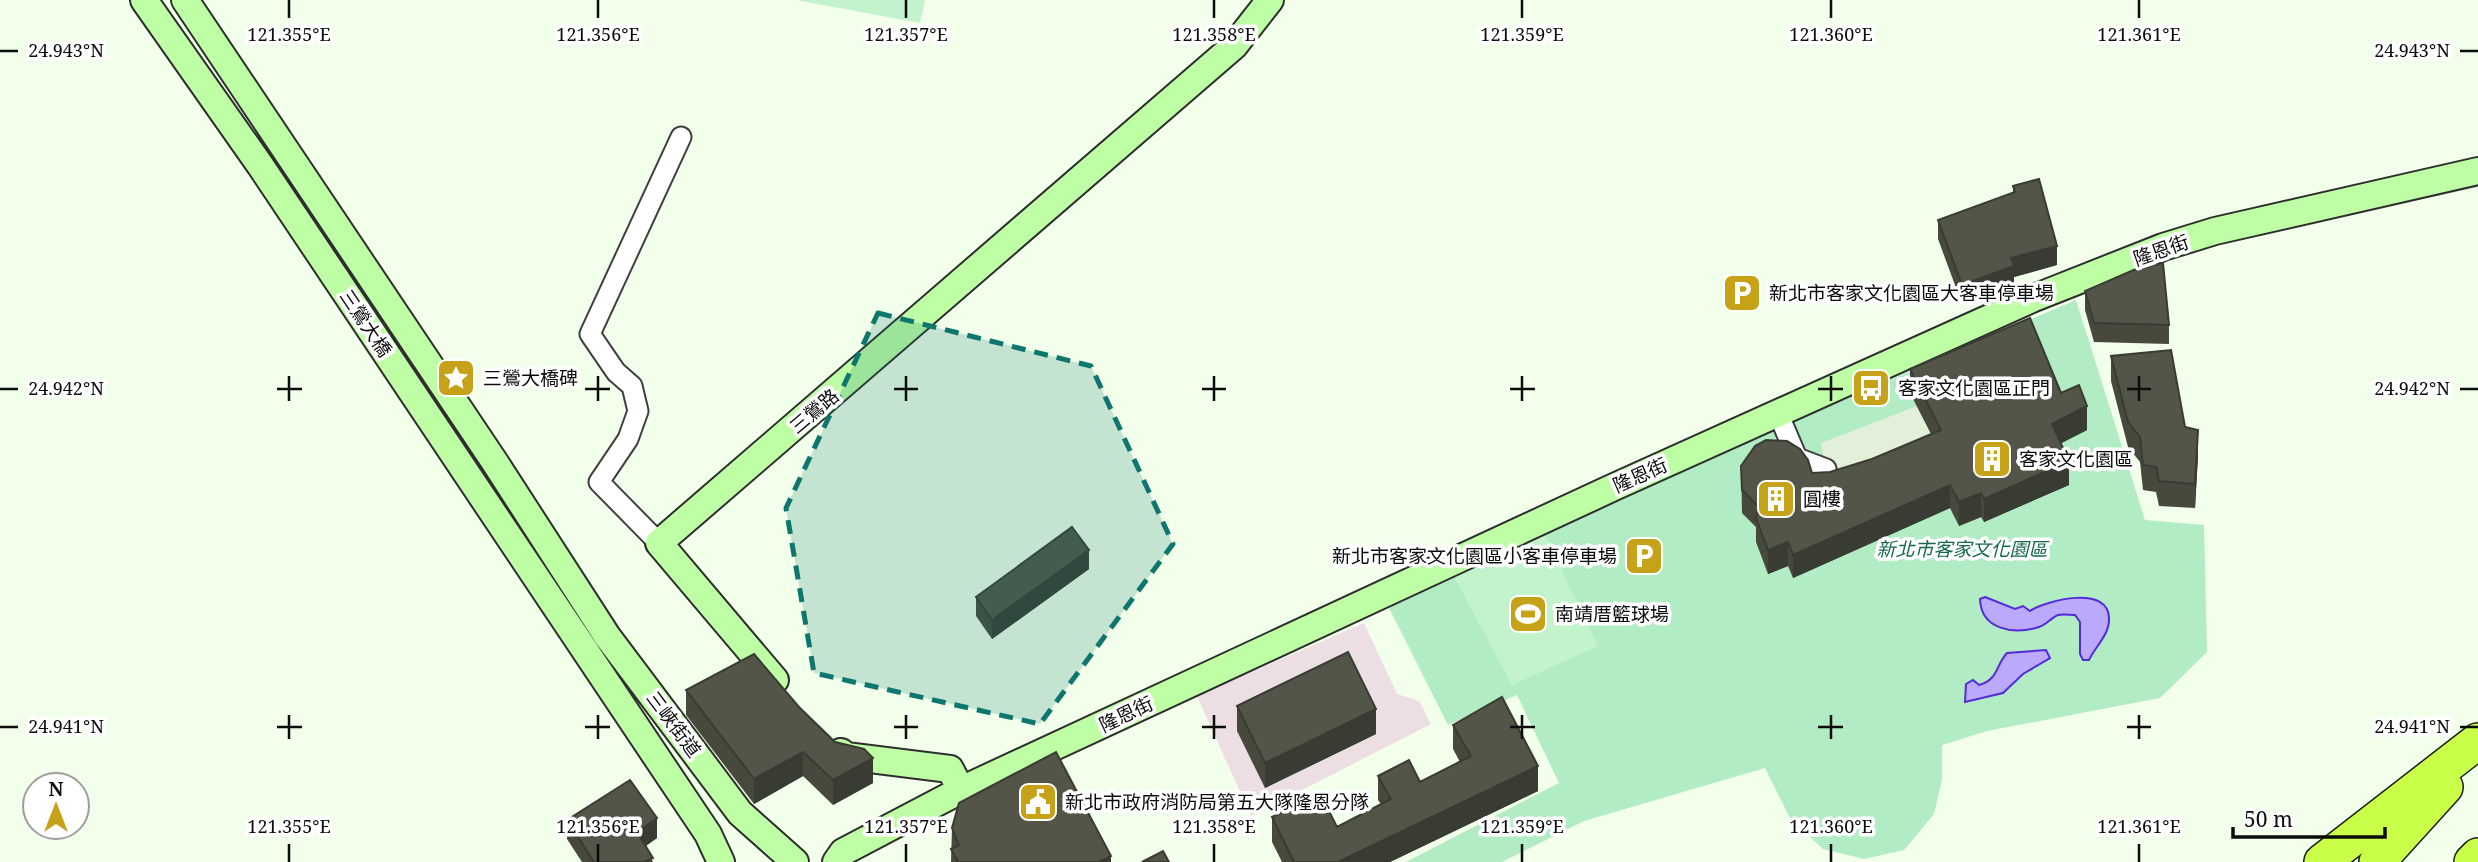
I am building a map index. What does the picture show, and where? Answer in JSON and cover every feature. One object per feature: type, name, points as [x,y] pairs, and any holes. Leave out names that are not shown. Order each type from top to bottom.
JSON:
[{"type":"highway","points":[[2322,862],[2478,741]]},
{"type":"highway","points":[[2376,862],[2478,751]]},
{"type":"highway","points":[[2472,862],[2478,856]]},
{"type":"street","name":"三鶯大橋","points":[[144,0],[596,642]]},
{"type":"street","points":[[152,0],[184,54]]},
{"type":"street","name":"三鶯大橋","points":[[183,0],[494,461],[596,642]]},
{"type":"street","name":"三鶯路","points":[[659,542],[1234,46],[1270,0]]},
{"type":"street","points":[[681,136],[590,334],[616,372],[632,386],[638,411],[628,439],[599,482],[659,542],[794,702]]},
{"type":"street","name":"隆恩街","points":[[836,862],[843,852],[961,790],[1778,413],[2034,298],[2163,247],[2215,231],[2478,171]]},
{"type":"street","points":[[1778,413],[1797,458],[1826,469]]},
{"type":"street","name":"三峽街道","points":[[596,642],[740,813],[795,862]]},
{"type":"street","name":"三峽街道","points":[[596,642],[708,834]]},
{"type":"street","points":[[826,737],[846,756],[950,769],[961,790]]},
{"type":"street","points":[[708,834],[721,862]]},
{"type":"street","points":[[708,834],[738,862]]},
{"type":"highlighted area","points":[[878,313],[1091,366],[1173,544],[1040,724],[814,673],[786,508]]},
{"type":"shaded area","points":[[1917,406],[1941,453],[1830,496],[1821,443]]},
{"type":"shaded area","points":[[1985,597],[2015,609],[2023,606],[2030,611],[2049,603],[2089,598],[2100,602],[2107,609],[2108,625],[2089,660],[2083,660],[2080,654],[2080,622],[2075,615],[2058,615],[2042,626],[2029,629],[2000,628],[1986,618],[1980,599]]},
{"type":"shaded area","points":[[1364,623],[1397,694],[1419,701],[1431,724],[1251,816],[1197,696]]},
{"type":"shaded area","points":[[2046,650],[2050,658],[2023,674],[2003,693],[1965,702],[1966,684],[1973,680],[1979,685],[1990,679],[2007,653]]},
{"type":"green space","points":[[796,0],[925,0],[920,23]]},
{"type":"green space","name":"新北市客家文化園區","points":[[2076,300],[2145,520],[2204,525],[2207,652],[2160,698],[1987,731],[1942,745],[1942,779],[1934,814],[1904,850],[1864,859],[1823,849],[1790,818],[1765,768],[1584,821],[1502,862],[1406,862],[1559,783],[1517,695],[1448,725],[1389,608],[1452,572],[1512,684],[1567,582],[1542,529]]},
{"type":"green space","name":"南靖厝籃球場","points":[[1542,529],[1598,646],[1512,685],[1452,572]]},
{"type":"building","points":[[2039,179],[2057,246],[2011,258],[2014,266],[1962,285],[1938,220],[2015,192],[2013,186]]},
{"type":"building","points":[[2163,263],[2169,325],[2094,323],[2085,291],[2136,269]]},
{"type":"building","name":"客家文化園區","points":[[2030,318],[2061,393],[2079,385],[2087,406],[2052,424],[2069,461],[1984,499],[1981,493],[1959,502],[1950,485],[1793,555],[1788,542],[1768,550],[1756,518],[1759,507],[1742,490],[1741,466],[1755,446],[1766,440],[1787,441],[1800,449],[1808,460],[1812,473],[1830,472],[1872,459],[1941,430],[1910,369]]},
{"type":"building","points":[[2171,350],[2185,427],[2198,430],[2195,484],[2159,481],[2156,467],[2143,465],[2140,437],[2128,422],[2111,356]]},
{"type":"building","points":[[1072,527],[1089,550],[992,620],[976,597]]},
{"type":"building","points":[[1348,652],[1376,709],[1265,763],[1237,706]]},
{"type":"building","points":[[754,654],[799,707],[835,742],[864,749],[873,758],[833,780],[803,752],[754,779],[686,690]]},
{"type":"building","points":[[1502,697],[1538,766],[1338,862],[1294,862],[1272,817],[1320,793],[1337,827],[1391,799],[1378,776],[1409,760],[1420,782],[1471,756],[1453,725]]},
{"type":"building","name":"新北市政府消防局第五大隊隆恩分隊","points":[[1056,752],[1111,856],[1099,862],[958,862],[951,849],[959,845],[952,828],[959,803]]},
{"type":"building","points":[[630,780],[657,818],[637,832],[653,858],[644,862],[594,862],[567,820]]},
{"type":"building","points":[[1163,851],[1169,862],[1142,862]]},
{"type":"place","name":"新北市客家文化園區大客車停車場","points":[[1742,293]]},
{"type":"place","name":"三鶯大橋碑","points":[[456,378]]},
{"type":"place","name":"客家文化園區正門","points":[[1871,388]]},
{"type":"place","name":"客家文化園區","points":[[1992,459]]},
{"type":"place","name":"圓樓","points":[[1776,499]]},
{"type":"place","name":"新北市客家文化園區小客車停車場","points":[[1644,556]]},
{"type":"place","name":"南靖厝籃球場","points":[[1528,614]]},
{"type":"place","name":"新北市政府消防局第五大隊隆恩分隊","points":[[1038,802]]}]
